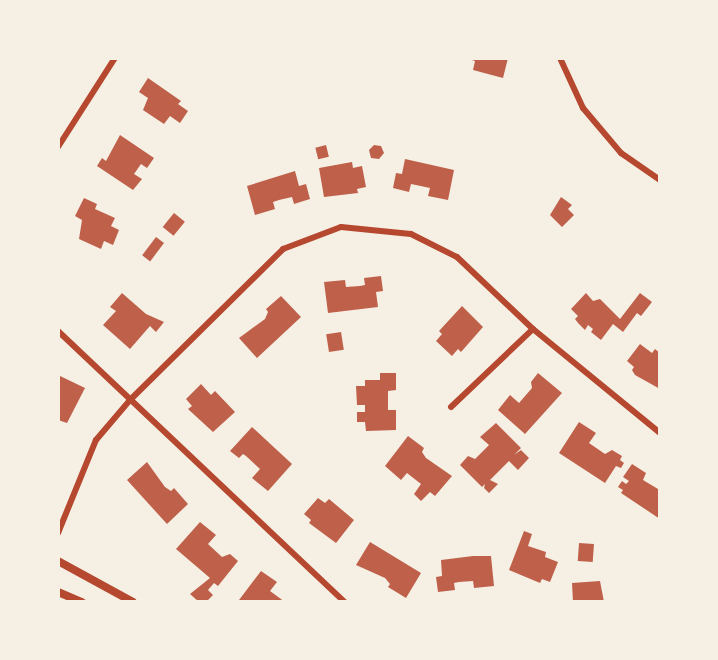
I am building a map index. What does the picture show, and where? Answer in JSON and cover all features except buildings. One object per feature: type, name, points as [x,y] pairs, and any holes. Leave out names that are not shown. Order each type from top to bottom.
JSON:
[{"type":"main road","points":[[58,561],[133,602]]},
{"type":"main road","points":[[58,592],[82,602]]},
{"type":"street","points":[[58,147],[115,58]]},
{"type":"street","points":[[560,58],[583,108],[621,153],[660,180]]},
{"type":"street","points":[[58,533],[96,440],[130,400],[283,249],[341,227],[411,234],[457,257],[533,329],[660,433]]},
{"type":"street","points":[[452,407],[533,329]]},
{"type":"street","points":[[58,331],[345,602]]}]
